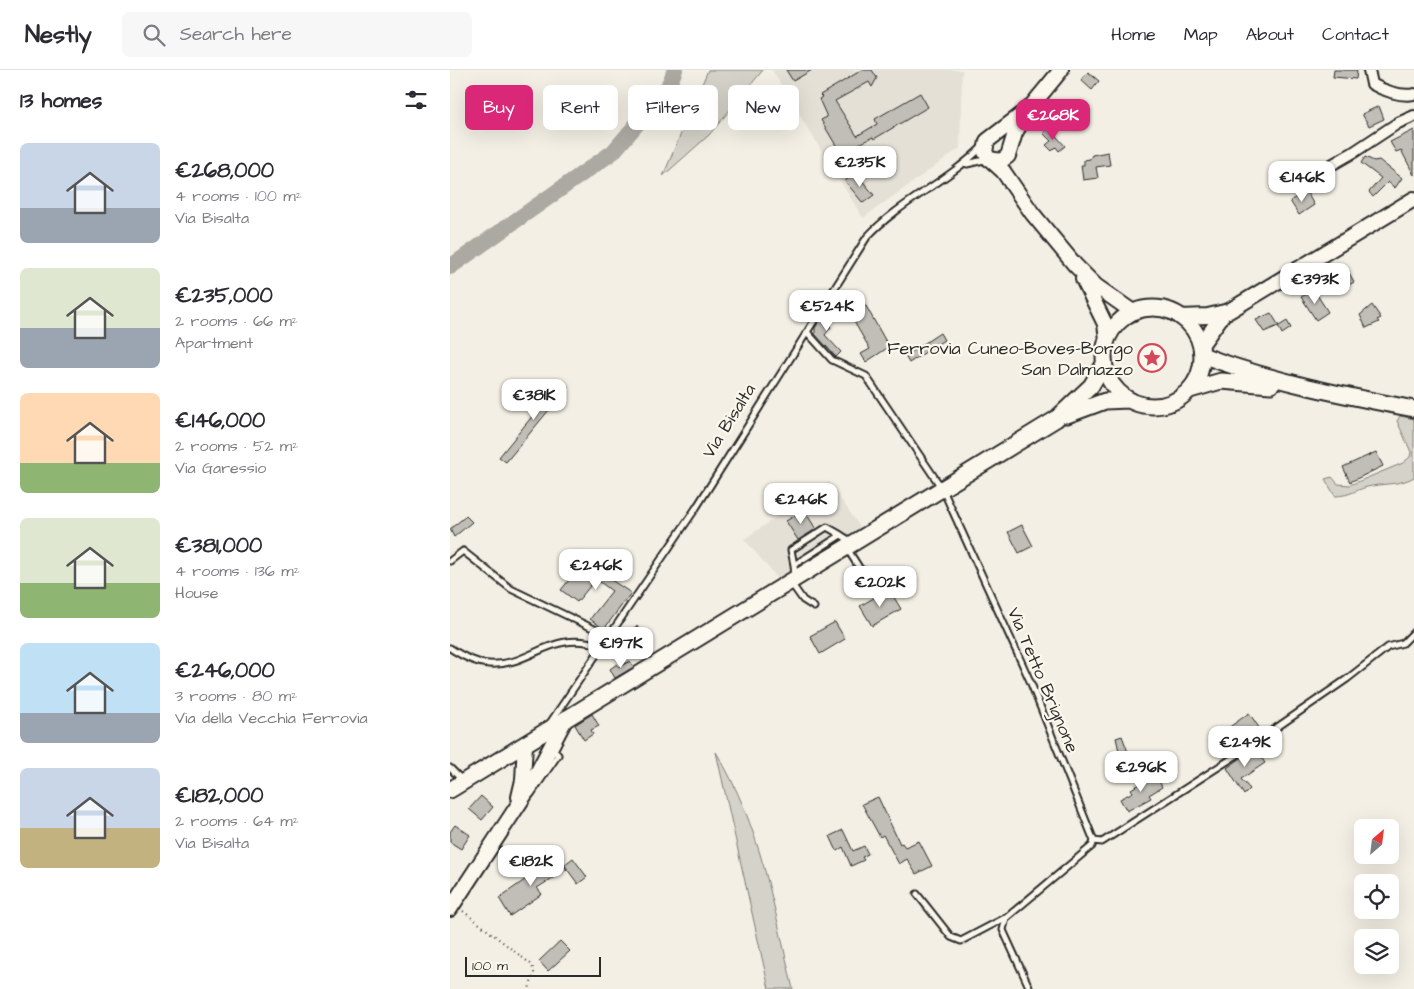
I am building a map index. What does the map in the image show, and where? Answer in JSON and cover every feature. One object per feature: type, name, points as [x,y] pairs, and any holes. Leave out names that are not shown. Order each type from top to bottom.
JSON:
[{"type":"main road","points":[[1190,390],[1201,368],[1201,350],[1189,324],[1180,316],[1157,308],[1134,312],[1113,328],[1107,339],[1104,364],[1108,378],[1116,391],[1128,400],[1144,406],[1161,406],[1177,400],[1190,390],[1221,381],[1314,389]]},
{"type":"main road","points":[[1201,350],[1228,365],[1314,389],[1414,409]]},
{"type":"main road","points":[[1056,419],[1090,386],[1104,364]]},
{"type":"main road","points":[[450,790],[545,731],[560,718],[793,574],[846,542],[943,490],[1056,419],[1105,401],[1128,400]]},
{"type":"street","name":"Via Bisalta","points":[[991,139],[1029,109],[1061,70]]},
{"type":"street","points":[[1369,70],[1372,84],[1401,94],[1414,94]]},
{"type":"street","name":"Via Bisalta","points":[[991,160],[1001,161],[1010,150],[1029,109]]},
{"type":"street","points":[[1300,183],[1354,152],[1398,123],[1414,116]]},
{"type":"street","points":[[1015,187],[1010,170],[1010,150],[1006,140],[991,139],[985,152],[1015,187],[1032,213],[1075,265],[1096,286],[1134,312]]},
{"type":"street","points":[[1180,316],[1208,316],[1224,313],[1414,199]]},
{"type":"street","points":[[1075,265],[1094,298],[1105,324],[1107,339]]},
{"type":"street","points":[[1201,350],[1224,313]]},
{"type":"street","name":"Via Bisalta","points":[[452,906],[540,768],[551,747],[560,718]]},
{"type":"street","name":"Via Bisalta","points":[[518,802],[525,744]]},
{"type":"street","points":[[525,744],[536,754],[540,768]]},
{"type":"street","points":[[496,762],[508,761],[519,766],[523,772]]},
{"type":"lane","name":"Via Bisalta","points":[[958,169],[991,139]]},
{"type":"lane","name":"Via Bisalta","points":[[560,718],[609,636],[707,492],[867,237],[886,217],[958,169],[972,162],[991,160]]},
{"type":"lane","name":"Via Tetto Brignone","points":[[807,332],[832,360],[866,376],[943,490],[1030,681],[1094,841]]},
{"type":"lane","points":[[814,607],[803,600],[793,574],[791,550],[827,527],[846,542],[860,568],[873,575]]},
{"type":"lane","points":[[450,562],[463,551],[511,589],[609,636]]},
{"type":"lane","points":[[917,894],[951,937],[961,940],[1006,918],[1092,846],[1094,841],[1102,842],[1234,757],[1347,679],[1388,648],[1403,643],[1414,632]]},
{"type":"lane","points":[[450,648],[462,656],[491,664],[506,662],[558,642],[570,640],[586,641],[603,646]]},
{"type":"lane","points":[[518,802],[534,793],[558,755],[551,747]]},
{"type":"lane","points":[[450,768],[463,781]]},
{"type":"lane","points":[[1006,918],[1003,930],[1030,989]]},
{"type":"path","points":[[452,906],[532,965],[534,972],[529,989]]},
{"type":"shaded area","points":[[708,70],[763,70],[751,85],[728,85],[728,112],[718,124],[718,85],[702,85]]},
{"type":"shaded area","points":[[772,70],[962,70],[960,148],[863,218],[799,114],[799,85],[781,85]]},
{"type":"shaded area","points":[[683,130],[713,130],[709,135],[663,176]]},
{"type":"shaded area","points":[[1400,416],[1414,419],[1414,477],[1404,481],[1367,487],[1346,495],[1335,496],[1325,479],[1332,477],[1338,484],[1350,485],[1403,463],[1410,457],[1411,452],[1397,421]]},
{"type":"shaded area","points":[[829,482],[862,530],[779,580],[744,539]]},
{"type":"shaded area","points":[[716,752],[744,808],[755,837],[772,897],[793,989],[769,989]]},
{"type":"building","points":[[786,70],[812,70],[793,81]]},
{"type":"building","points":[[862,70],[872,70],[877,78],[872,87],[869,82],[835,101],[857,136],[877,124],[875,119],[920,93],[928,107],[874,139],[873,137],[841,154],[821,120],[827,117],[819,99],[822,97],[820,95]]},
{"type":"building","points":[[1334,70],[1357,70],[1356,79],[1333,77]]},
{"type":"building","points":[[1088,72],[1099,81],[1092,90],[1081,80]]},
{"type":"building","points":[[1379,106],[1384,119],[1369,126],[1362,114]]},
{"type":"building","points":[[1049,128],[1065,146],[1059,151],[1056,147],[1052,151],[1046,145],[1051,141],[1043,133]]},
{"type":"building","points":[[1414,130],[1414,175],[1401,150],[1396,152],[1390,142]]},
{"type":"building","points":[[1108,152],[1110,165],[1096,167],[1098,178],[1083,180],[1081,165],[1084,165],[1084,160],[1090,159],[1092,155]]},
{"type":"building","points":[[1365,157],[1374,161],[1379,160],[1402,178],[1395,188],[1388,182],[1373,197],[1369,192],[1381,178],[1361,163]]},
{"type":"building","points":[[856,173],[874,195],[863,203],[845,181]]},
{"type":"building","points":[[1306,191],[1314,205],[1299,215],[1290,201]]},
{"type":"building","points":[[1346,267],[1354,282],[1339,291],[1330,277]]},
{"type":"building","points":[[1314,290],[1328,312],[1316,320],[1301,297]]},
{"type":"building","points":[[1372,305],[1381,318],[1377,320],[1379,322],[1366,328],[1360,315]]},
{"type":"building","points":[[866,306],[889,347],[866,362],[861,354],[870,349],[846,308]]},
{"type":"building","points":[[834,310],[838,317],[823,318],[831,327],[825,335],[841,352],[836,357],[815,334],[815,328],[826,311]]},
{"type":"building","points":[[1271,313],[1279,326],[1287,321],[1291,328],[1282,334],[1278,326],[1264,332],[1256,320]]},
{"type":"building","points":[[940,333],[944,340],[909,363],[905,356]]},
{"type":"building","points":[[561,381],[568,387],[506,462],[499,457]]},
{"type":"building","points":[[1376,452],[1383,466],[1350,482],[1343,467]]},
{"type":"building","points":[[804,510],[816,529],[798,540],[786,521]]},
{"type":"building","points":[[466,516],[472,522],[454,537],[450,529]]},
{"type":"building","points":[[1022,525],[1033,546],[1019,553],[1008,532]]},
{"type":"building","points":[[581,552],[591,558],[587,564],[631,593],[604,629],[590,619],[612,591],[596,579],[577,602],[561,590],[581,565],[576,562]]},
{"type":"building","points":[[889,589],[901,609],[872,626],[860,606]]},
{"type":"building","points":[[835,622],[845,639],[820,654],[810,636]]},
{"type":"building","points":[[637,626],[651,649],[637,658],[622,635]]},
{"type":"building","points":[[630,661],[634,667],[615,678],[610,669],[617,664],[619,667]]},
{"type":"building","points":[[1249,713],[1260,729],[1249,737],[1251,740],[1231,754],[1220,734]]},
{"type":"building","points":[[592,714],[599,726],[591,730],[593,734],[584,740],[575,725]]},
{"type":"building","points":[[1122,736],[1128,752],[1120,755],[1116,738]]},
{"type":"building","points":[[1255,748],[1265,763],[1241,779],[1250,789],[1244,795],[1227,768]]},
{"type":"building","points":[[1156,775],[1162,787],[1149,795],[1151,798],[1127,811],[1120,799],[1133,792],[1131,789]]},
{"type":"building","points":[[481,796],[493,807],[482,820],[469,809]]},
{"type":"building","points":[[878,797],[900,844],[902,843],[905,847],[919,841],[932,866],[916,874],[907,859],[899,864],[883,835],[880,837],[862,804]]},
{"type":"building","points":[[455,825],[470,835],[461,849],[450,842],[450,832]]},
{"type":"building","points":[[843,830],[853,851],[864,846],[868,854],[862,857],[864,860],[851,866],[843,847],[837,851],[830,836]]},
{"type":"building","points":[[559,856],[567,869],[537,888],[542,894],[510,916],[499,898]]},
{"type":"building","points":[[573,858],[587,877],[578,884],[564,865]]},
{"type":"building","points":[[560,941],[570,951],[548,971],[539,961]]},
{"type":"waterway","points":[[450,267],[613,152],[667,89],[675,70]]},
{"type":"place","name":"Ferrovia Cuneo-Boves-Borgo San Dalmazzo","points":[[1152,358]]}]
